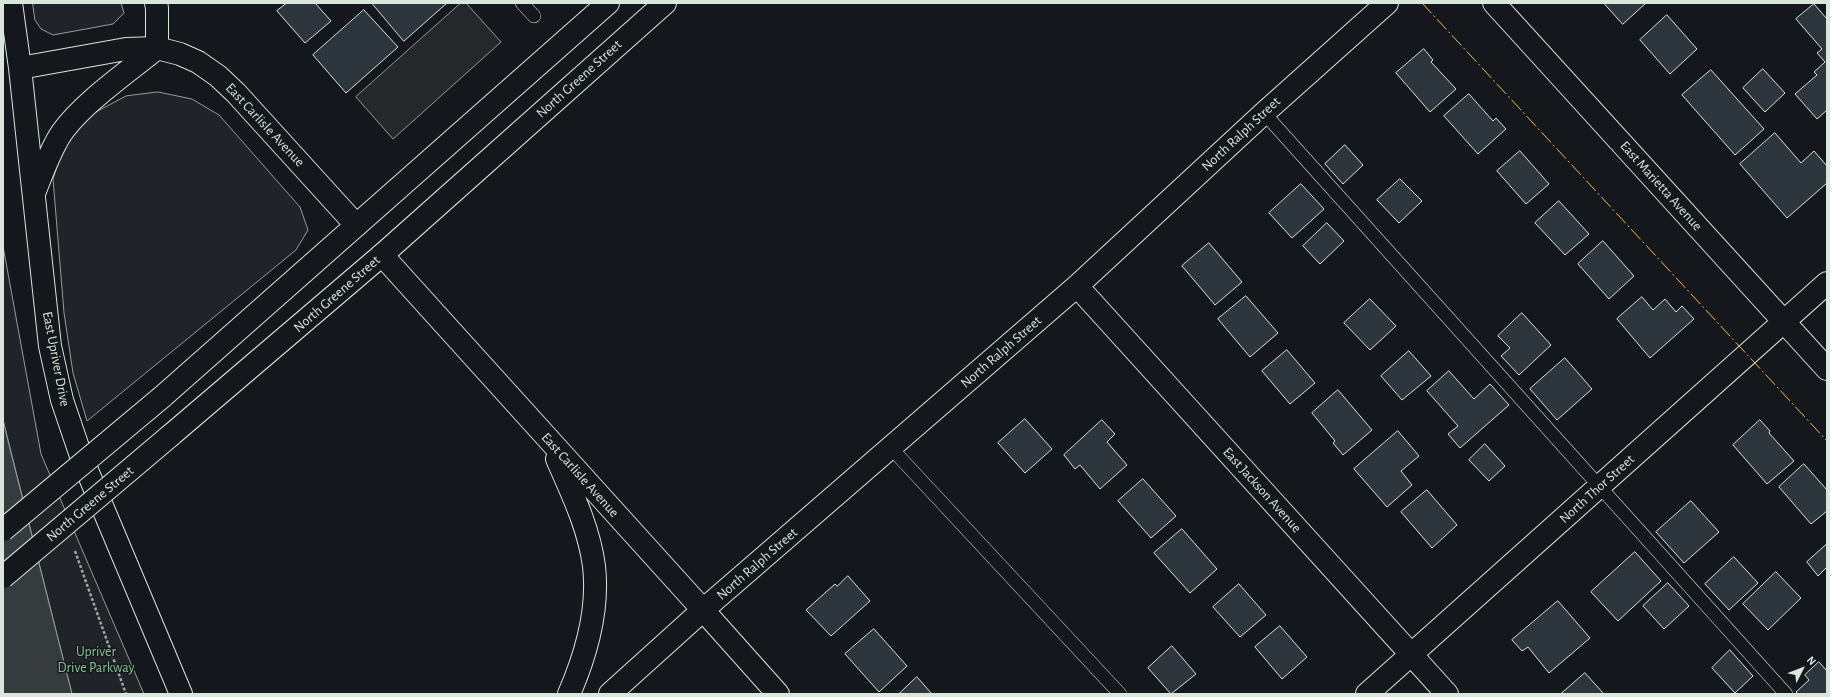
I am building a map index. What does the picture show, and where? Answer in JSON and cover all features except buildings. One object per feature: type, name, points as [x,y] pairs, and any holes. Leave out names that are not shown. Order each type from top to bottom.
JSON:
[{"type":"street","name":"East Upriver Drive","points":[[11,3],[20,68],[50,346],[62,400],[81,456],[181,694]]},
{"type":"street","points":[[34,196],[46,164],[59,137],[75,117],[157,48],[156,3]]},
{"type":"street","points":[[3,530],[162,397],[608,3]]},
{"type":"street","name":"North Greene Street","points":[[3,577],[382,255],[665,3]]},
{"type":"street","name":"North Ralph Street","points":[[610,694],[703,610],[1077,286],[1264,113],[1387,3]]},
{"type":"street","name":"East Marietta Avenue","points":[[1494,3],[1827,369]]},
{"type":"street","name":"East Carlisle Avenue","points":[[20,68],[126,49],[157,48],[190,58],[218,76],[236,93],[356,226]]},
{"type":"street","name":"East Carlisle Avenue","points":[[382,255],[778,694]]},
{"type":"street","name":"North Thor Street","points":[[1367,694],[1827,283]]},
{"type":"street","name":"East Jackson Avenue","points":[[1077,286],[1447,694]]},
{"type":"street","points":[[547,438],[571,490],[583,522],[594,566],[594,606],[590,630],[580,666],[569,694]]},
{"type":"lane","points":[[522,3],[534,16]]},
{"type":"lane","points":[[1264,113],[1786,694]]},
{"type":"lane","points":[[891,448],[1120,694]]},
{"type":"green space","points":[[33,3],[121,3],[124,13],[113,24],[53,35],[41,29],[35,20]]},
{"type":"green space","points":[[158,92],[192,99],[219,115],[300,207],[308,230],[296,250],[87,421],[73,373],[64,313],[53,179],[64,145],[94,113],[126,96]]},
{"type":"green space","name":"Upriver Drive Parkway","points":[[3,246],[41,454],[144,694],[72,694],[3,420]]},
{"type":"shaded area","points":[[461,3],[466,3],[501,42],[393,139],[356,97]]},
{"type":"shaded area","points":[[3,420],[11,453],[72,694],[3,694]]},
{"type":"power","points":[[1422,3],[1827,441]]}]
